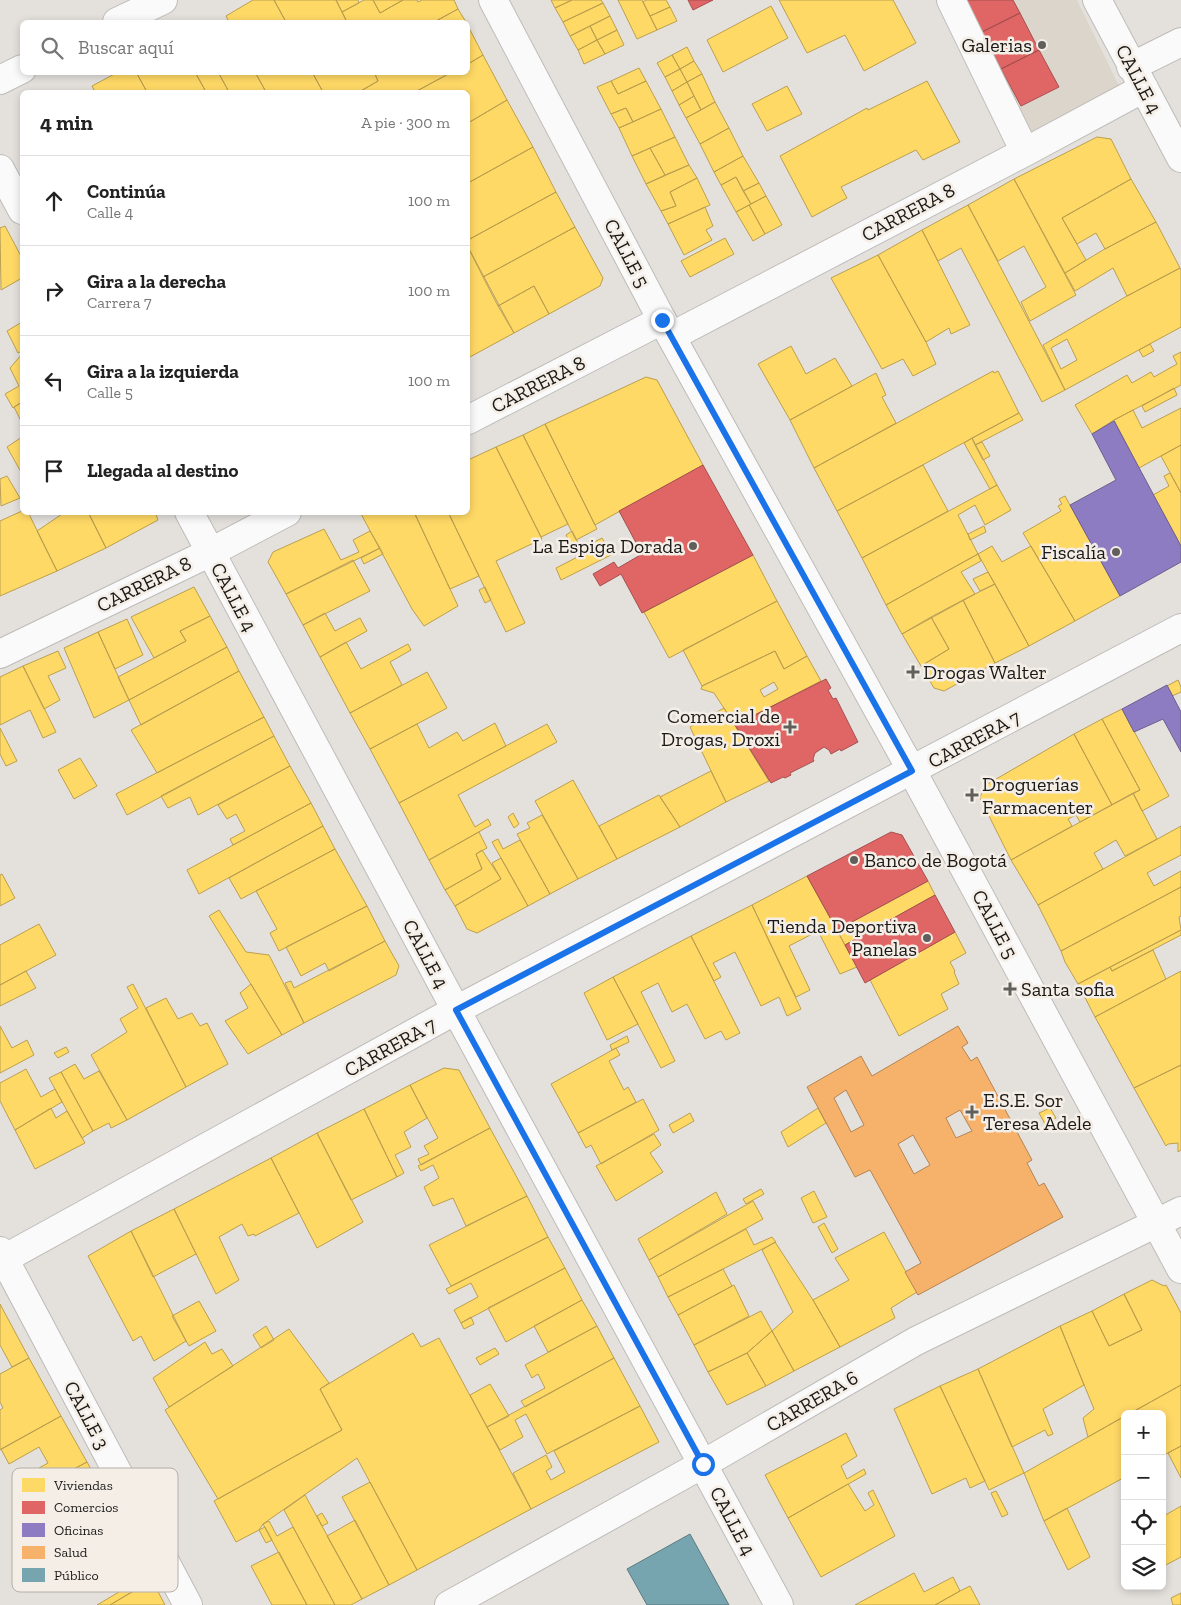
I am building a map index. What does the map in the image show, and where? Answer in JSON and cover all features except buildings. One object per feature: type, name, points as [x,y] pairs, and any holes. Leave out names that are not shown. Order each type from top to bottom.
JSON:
[{"type":"street","points":[[121,20],[163,0]]},
{"type":"street","name":"CALLE 5","points":[[493,0],[667,328],[912,771],[1181,1269]]},
{"type":"street","points":[[951,0],[1025,152]]},
{"type":"street","name":"CALLE 4","points":[[1097,0],[1181,158]]},
{"type":"street","name":"CARRERA 8","points":[[470,419],[667,328],[1025,152],[1138,77],[1181,42]]},
{"type":"street","points":[[0,80],[20,70]]},
{"type":"street","points":[[0,168],[20,206]]},
{"type":"street","name":"CALLE 4","points":[[191,515],[456,1010],[779,1605]]},
{"type":"street","name":"CARRERA 8","points":[[0,654],[210,552],[281,515]]},
{"type":"street","name":"CARRERA 7","points":[[1,1257],[456,1010],[1181,628]]},
{"type":"street","name":"CARRERA 6","points":[[449,1605],[703,1464],[916,1341],[1181,1211]]},
{"type":"street","name":"CALLE 3","points":[[1,1257],[114,1468]]},
{"type":"street","name":"CALLE 3","points":[[178,1586],[188,1605]]},
{"type":"shaded area","name":"Galerias","points":[[963,0],[1077,0],[1121,90],[1030,135]]},
{"type":"place","name":"Galerias","points":[[1042,45]]},
{"type":"place","name":"La Espiga Dorada","points":[[693,546]]},
{"type":"place","name":"Fiscalía","points":[[1116,552]]},
{"type":"place","name":"Drogas Walter","points":[[913,672]]},
{"type":"place","name":"Comercial de Drogas, Droxi","points":[[790,727]]},
{"type":"place","name":"Droguerías Farmacenter","points":[[972,795]]},
{"type":"place","name":"Banco de Bogotá","points":[[854,860]]},
{"type":"place","name":"Tienda Deportiva Panelas","points":[[927,938]]},
{"type":"place","name":"Santa sofia","points":[[1010,989]]},
{"type":"place","name":"E.S.E. Sor Teresa Adele","points":[[972,1112]]},
{"type":"route","points":[[662,320],[912,771],[456,1010],[703,1464]]}]
